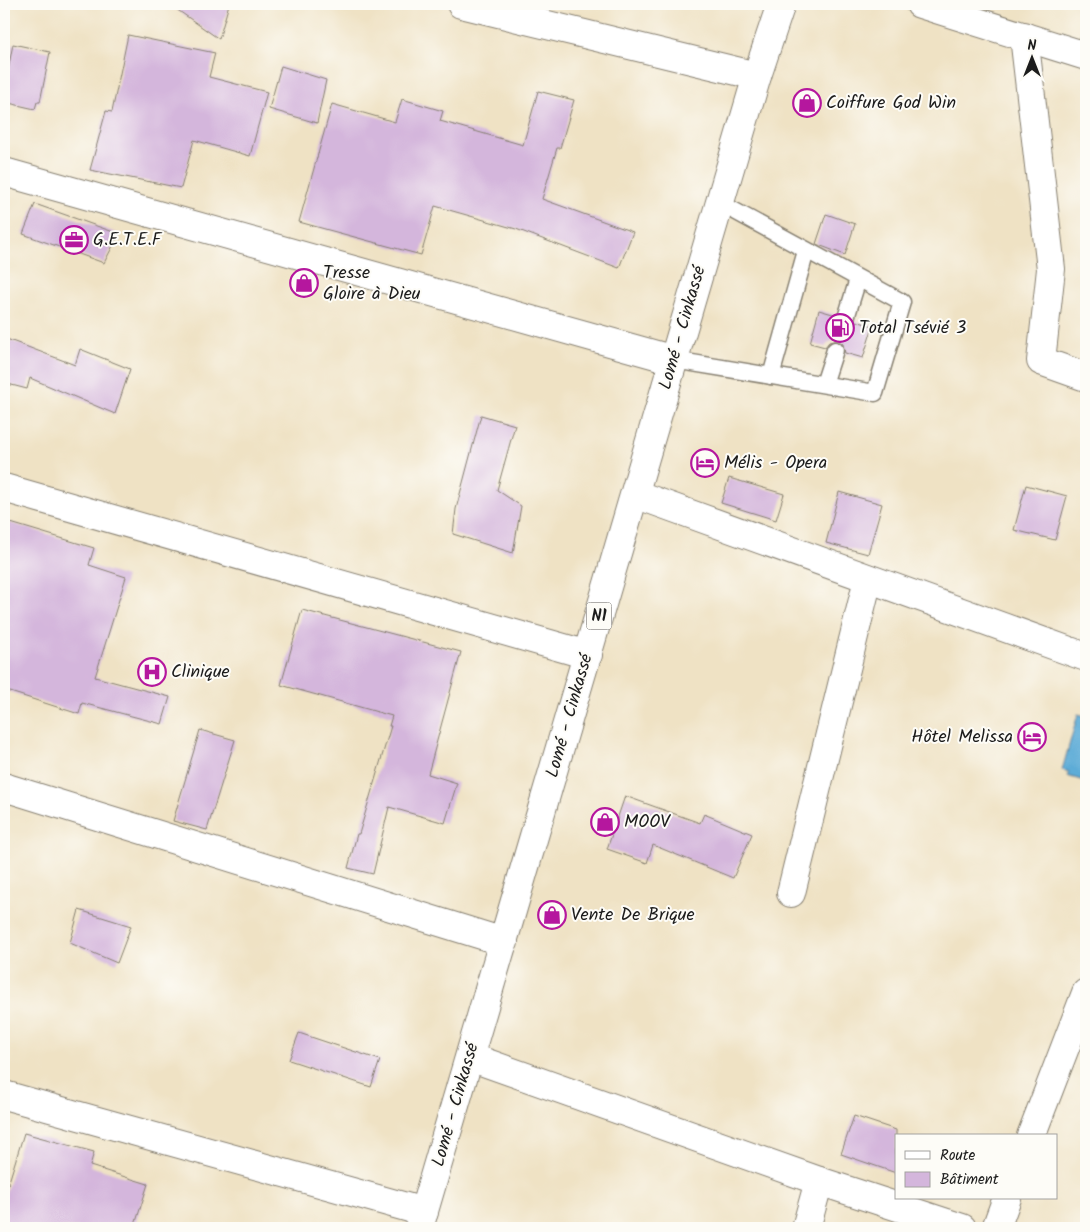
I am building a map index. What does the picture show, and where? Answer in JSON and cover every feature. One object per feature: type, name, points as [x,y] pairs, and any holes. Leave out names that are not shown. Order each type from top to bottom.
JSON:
[{"type":"main road","points":[[461,4],[757,76]]},
{"type":"main road","name":"Lomé - Cinkassé","points":[[422,1220],[757,76],[781,4]]},
{"type":"main road","points":[[920,4],[1086,56]]},
{"type":"main road","points":[[1024,36],[1051,269],[1041,362],[1086,377]]},
{"type":"main road","points":[[4,172],[674,360]]},
{"type":"main road","points":[[4,488],[588,656]]},
{"type":"main road","points":[[635,494],[1086,656]]},
{"type":"main road","points":[[791,893],[868,579]]},
{"type":"main road","points":[[4,787],[504,942]]},
{"type":"main road","points":[[1033,1134],[1086,993]]},
{"type":"main road","points":[[470,1057],[819,1181],[962,1228]]},
{"type":"main road","points":[[4,1095],[422,1220]]},
{"type":"main road","points":[[806,1228],[819,1181]]},
{"type":"main road","points":[[996,1228],[1007,1200]]},
{"type":"lane","points":[[674,360],[875,393],[902,302],[720,203]]},
{"type":"lane","points":[[771,376],[806,251]]},
{"type":"lane","points":[[846,318],[858,278]]},
{"type":"lane","points":[[824,384],[836,350]]},
{"type":"water","points":[[1078,714],[1086,716],[1084,781],[1067,776],[1069,772],[1062,770]]},
{"type":"building","points":[[169,4],[229,4],[219,39]]},
{"type":"building","points":[[128,35],[215,53],[209,77],[267,92],[250,156],[194,140],[181,188],[90,170],[106,111],[112,112]]},
{"type":"building","points":[[13,44],[50,52],[40,102],[37,102],[35,109],[4,102],[4,91]]},
{"type":"building","points":[[281,66],[326,80],[317,123],[269,109]]},
{"type":"building","points":[[538,91],[574,100],[542,199],[633,232],[619,268],[516,229],[435,206],[421,255],[299,222],[332,104],[395,122],[402,99],[443,111],[440,121],[523,145]]},
{"type":"building","points":[[35,204],[119,234],[104,263],[23,234]]},
{"type":"building","points":[[826,214],[855,224],[845,255],[816,244]]},
{"type":"building","points":[[819,310],[836,315],[838,324],[844,328],[852,326],[856,321],[873,326],[863,358],[845,353],[843,344],[838,340],[829,342],[825,347],[810,343]]},
{"type":"building","points":[[4,338],[75,365],[80,349],[130,369],[115,414],[30,378],[27,389],[4,383]]},
{"type":"building","points":[[481,415],[515,425],[497,490],[521,506],[513,553],[453,534],[456,509]]},
{"type":"building","points":[[729,478],[784,494],[776,520],[721,503]]},
{"type":"building","points":[[1026,485],[1067,496],[1055,540],[1014,530]]},
{"type":"building","points":[[839,492],[882,504],[868,554],[826,543]]},
{"type":"building","points":[[4,521],[94,548],[89,565],[126,577],[95,677],[170,697],[162,724],[82,703],[79,714],[4,690]]},
{"type":"building","points":[[302,610],[461,652],[428,774],[457,783],[445,823],[389,807],[373,874],[348,868],[391,726],[389,726],[392,716],[281,685]]},
{"type":"building","points":[[200,730],[235,740],[207,830],[173,821]]},
{"type":"building","points":[[625,796],[700,823],[704,814],[752,834],[733,878],[653,845],[647,863],[607,849]]},
{"type":"building","points":[[79,910],[131,926],[117,963],[70,943]]},
{"type":"building","points":[[299,1033],[380,1060],[371,1087],[289,1060]]},
{"type":"building","points":[[854,1116],[896,1130],[895,1173],[841,1154]]},
{"type":"building","points":[[24,1133],[94,1152],[90,1166],[148,1184],[134,1228],[4,1228],[4,1198]]},
{"type":"place","name":"Coiffure God Win","points":[[807,103]]},
{"type":"place","name":"G.E.T.E.F","points":[[74,240]]},
{"type":"place","name":"Tresse Gloire à Dieu","points":[[304,283]]},
{"type":"place","name":"Total Tsévié 3","points":[[840,328]]},
{"type":"place","name":"Mélis - Opera","points":[[705,463]]},
{"type":"place","name":"Clinique","points":[[152,672]]},
{"type":"place","name":"Hôtel Melissa","points":[[1032,737]]},
{"type":"place","name":"MOOV","points":[[605,822]]},
{"type":"place","name":"Vente De Brique","points":[[552,915]]}]
